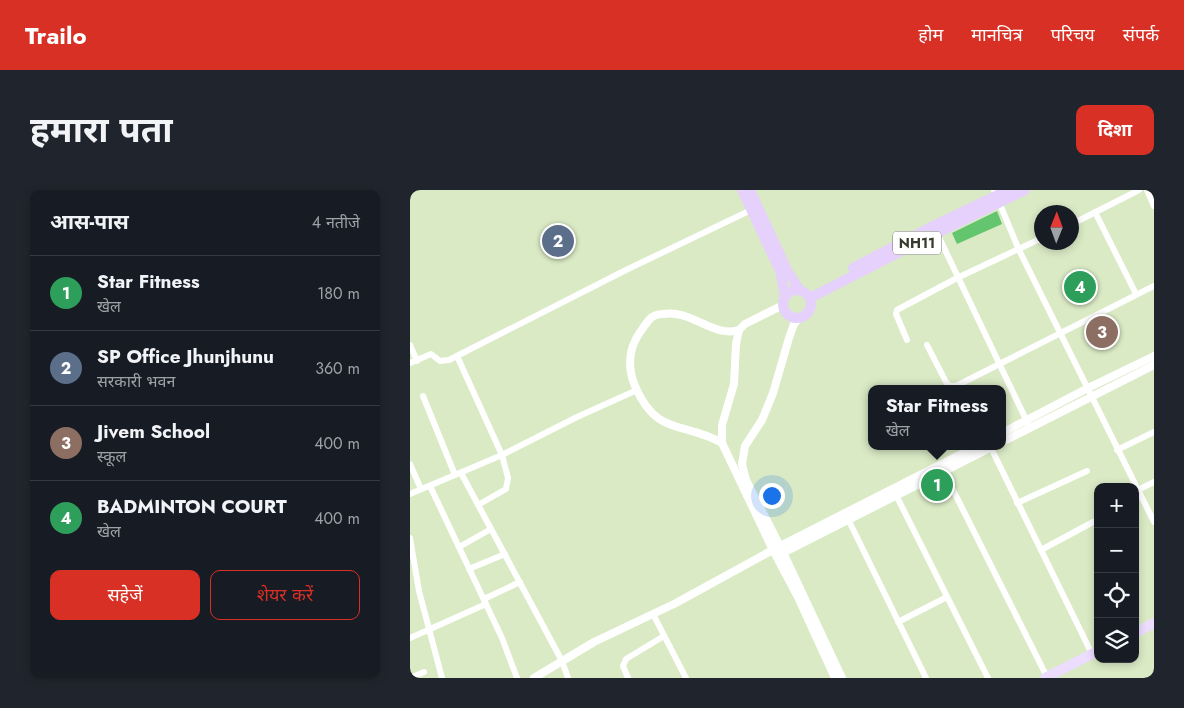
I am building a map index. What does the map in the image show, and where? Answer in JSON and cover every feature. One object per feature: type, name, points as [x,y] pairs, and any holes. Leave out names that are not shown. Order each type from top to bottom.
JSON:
[{"type":"highway","points":[[749,190],[788,272],[805,294],[810,309],[804,316],[790,315],[785,311],[780,271],[751,210],[749,190]]},
{"type":"highway","name":"NH11","points":[[784,300],[792,291],[805,294],[1008,190]]},
{"type":"highway","name":"NH11","points":[[997,196],[1025,190]]},
{"type":"main road","points":[[1139,631],[1154,624]]},
{"type":"main road","points":[[1046,677],[1094,653]]},
{"type":"street","points":[[1079,220],[1139,190]]},
{"type":"street","points":[[1147,190],[1154,206]]},
{"type":"street","points":[[997,196],[1019,250],[1134,483]]},
{"type":"street","points":[[410,345],[413,362],[431,354],[442,361],[457,356],[619,273],[751,210]]},
{"type":"street","points":[[1095,212],[1136,294]]},
{"type":"street","points":[[935,229],[1028,424]]},
{"type":"street","points":[[907,340],[896,316],[896,310],[957,278],[1034,242]]},
{"type":"street","points":[[960,385],[999,363],[1154,286]]},
{"type":"street","points":[[784,300],[745,324],[740,330],[736,344],[734,384],[722,425],[722,443],[842,678]]},
{"type":"street","points":[[722,443],[709,435],[688,431],[657,419],[644,404],[637,390],[630,367],[631,355],[634,342],[652,317],[670,313],[689,318],[723,332],[732,333],[740,330]]},
{"type":"street","points":[[800,317],[794,324],[773,393],[762,420],[745,446],[742,464],[746,480],[835,678]]},
{"type":"street","points":[[927,345],[949,385]]},
{"type":"street","points":[[457,356],[502,455],[508,478],[507,486],[501,493],[478,505]]},
{"type":"street","points":[[1006,439],[1088,388],[1154,356]]},
{"type":"street","points":[[1006,432],[1092,397],[1154,365]]},
{"type":"street","points":[[410,494],[502,455],[577,417],[637,390]]},
{"type":"street","points":[[423,396],[458,474],[478,505],[505,554],[562,661],[568,678]]},
{"type":"street","points":[[1117,450],[1154,432]]},
{"type":"street","points":[[534,678],[594,642],[676,604],[969,450]]},
{"type":"street","points":[[778,551],[848,519],[986,450]]},
{"type":"street","points":[[993,450],[1041,550],[1094,650]]},
{"type":"street","points":[[410,464],[421,489]]},
{"type":"street","points":[[1018,503],[1087,470]]},
{"type":"street","points":[[944,472],[1046,677]]},
{"type":"street","points":[[1139,490],[1154,482]]},
{"type":"street","points":[[430,486],[505,646],[517,678]]},
{"type":"street","points":[[1139,492],[1154,522]]},
{"type":"street","points":[[896,495],[988,678]]},
{"type":"street","points":[[848,519],[926,678]]},
{"type":"street","points":[[1041,550],[1093,522]]},
{"type":"street","points":[[459,546],[491,529]]},
{"type":"street","points":[[410,538],[419,591],[442,678]]},
{"type":"street","points":[[469,570],[505,554]]},
{"type":"street","points":[[410,638],[485,602],[520,582]]},
{"type":"street","points":[[898,622],[947,598]]},
{"type":"street","points":[[653,614],[686,678]]},
{"type":"street","points":[[628,678],[623,666],[626,659],[664,636]]},
{"type":"street","points":[[410,678],[424,672]]},
{"type":"building","points":[[997,211],[1002,224],[957,244],[952,233]]},
{"type":"place","name":"SP Office Jhunjhunu","points":[[558,241]]},
{"type":"place","name":"BADMINTON COURT","points":[[1080,287]]},
{"type":"place","name":"Jivem School","points":[[1102,332]]},
{"type":"place","name":"Star Fitness","points":[[937,485]]}]
